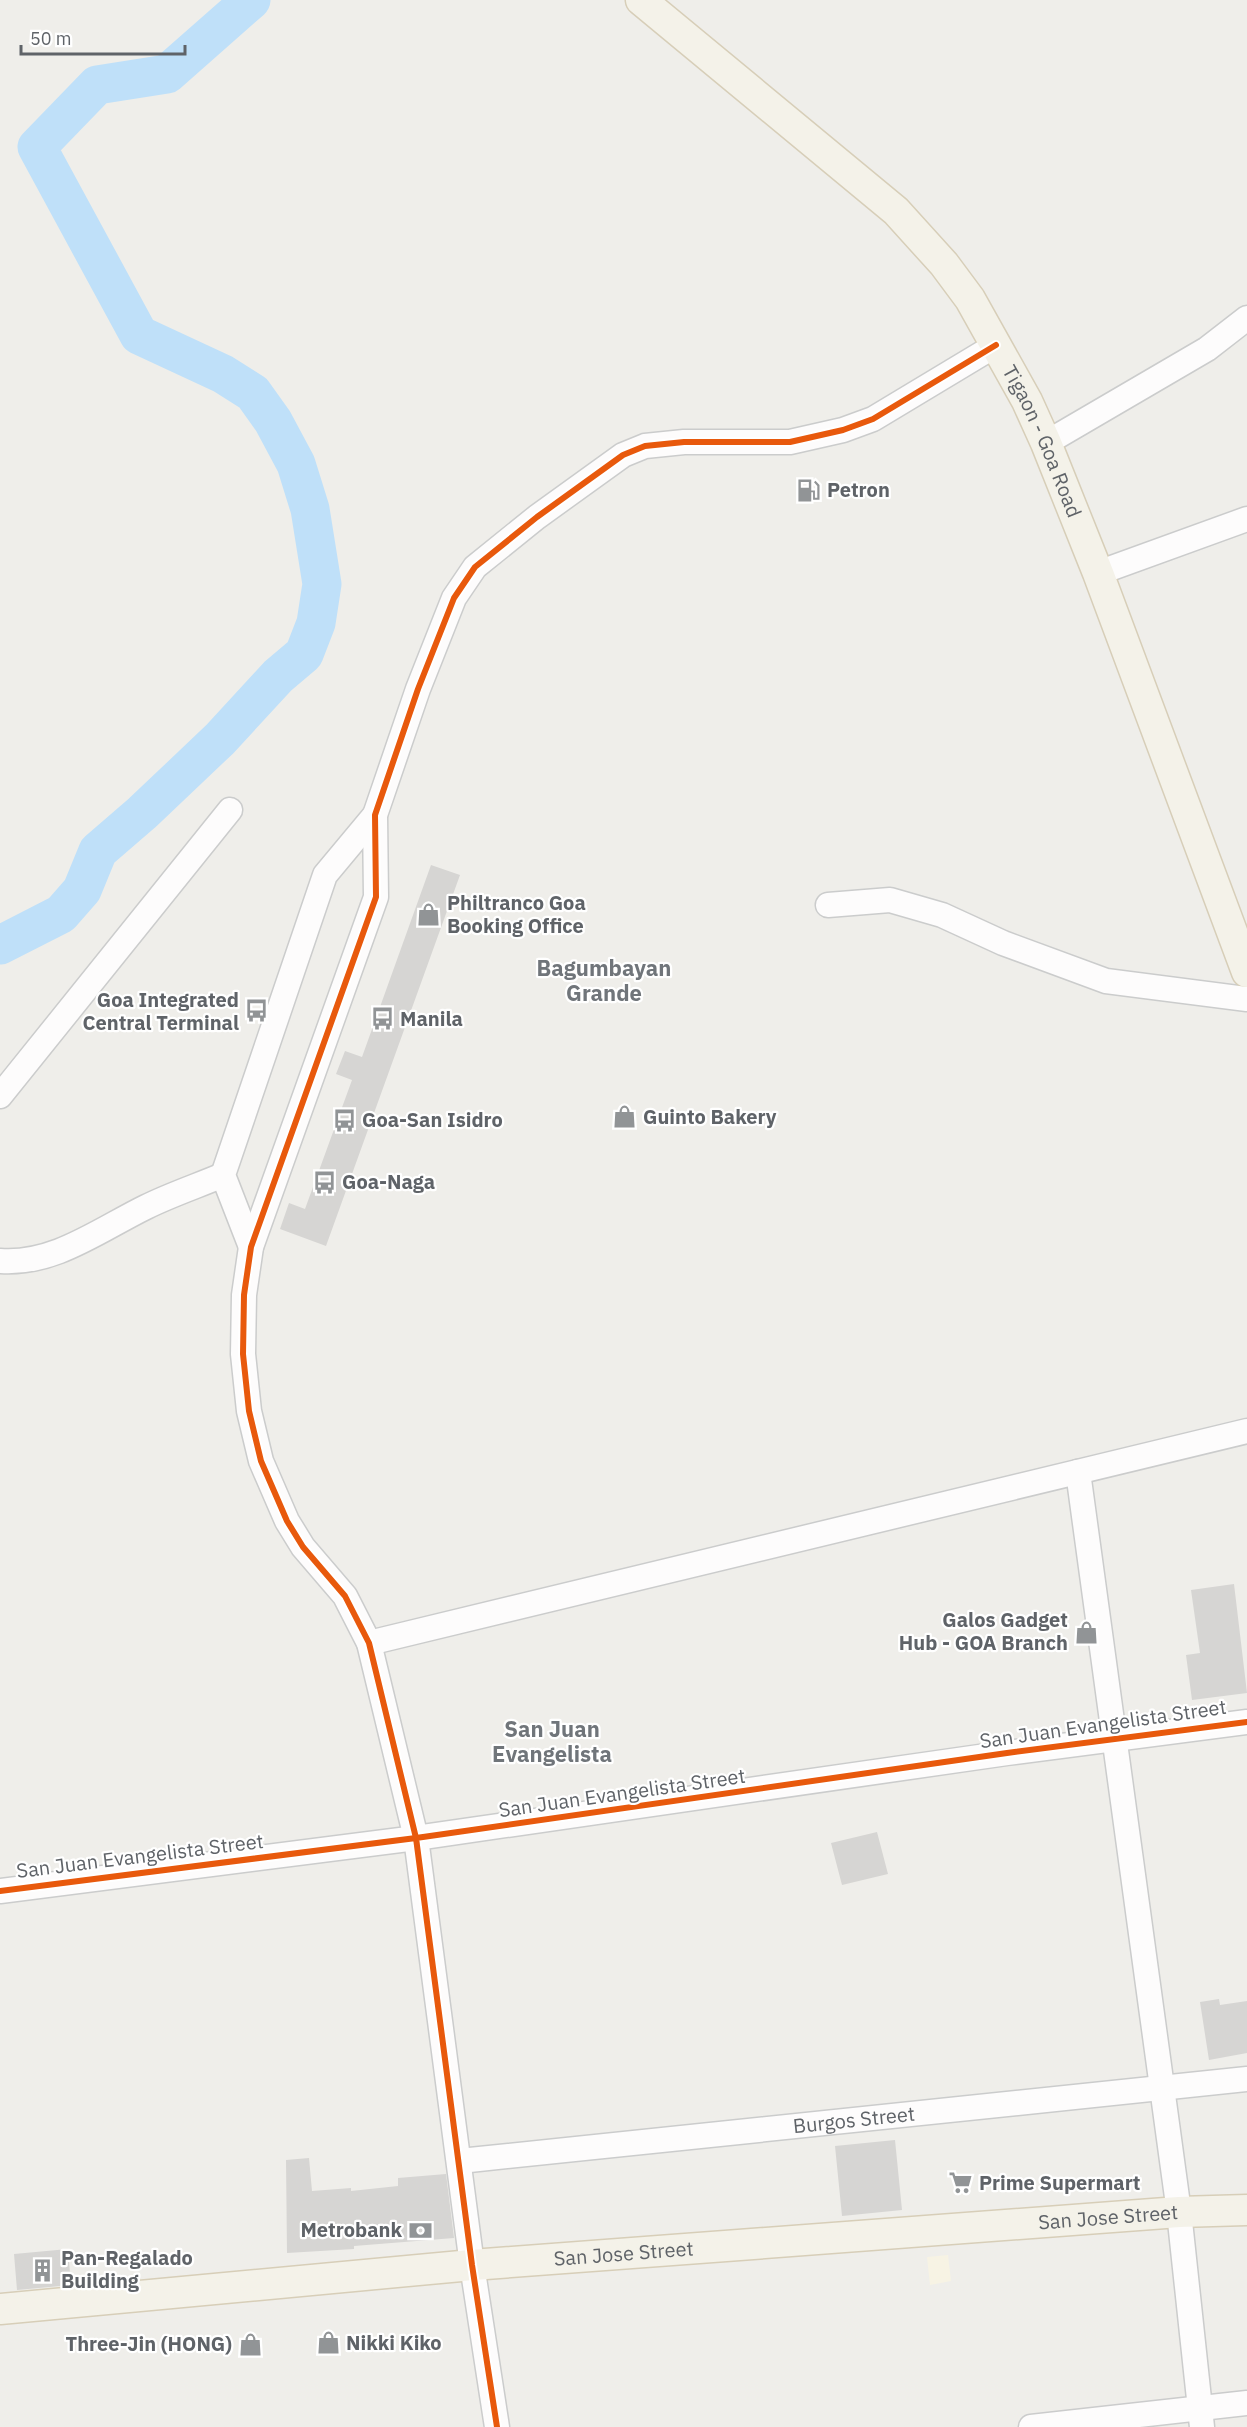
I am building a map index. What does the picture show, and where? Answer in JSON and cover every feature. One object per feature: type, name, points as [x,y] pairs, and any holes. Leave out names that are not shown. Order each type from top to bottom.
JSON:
[{"type":"main road","name":"Tigaon - Goa Road","points":[[641,0],[897,211],[944,264],[970,299],[1027,402],[1046,443],[1098,573],[1247,972]]},
{"type":"main road","name":"San Jose Street","points":[[0,2309],[472,2265],[1179,2212],[1247,2210]]},
{"type":"street","points":[[1046,443],[1207,349],[1247,318]]},
{"type":"street","points":[[497,2427],[472,2265],[416,1838],[369,1642],[345,1596],[303,1546],[286,1521],[261,1461],[249,1411],[243,1354],[244,1295],[251,1247],[376,897],[375,815],[418,689],[454,598],[475,567],[537,517],[613,461],[645,446],[684,442],[790,442],[843,430],[873,419],[996,345]]},
{"type":"street","points":[[1098,573],[1247,519]]},
{"type":"street","points":[[0,1096],[230,810]]},
{"type":"street","points":[[251,1247],[223,1175],[325,875],[375,815]]},
{"type":"street","points":[[828,905],[890,900],[942,915],[1003,943],[1106,981],[1247,999]]},
{"type":"street","points":[[0,1261],[20,1262],[39,1259],[62,1250],[148,1205],[223,1175]]},
{"type":"street","points":[[369,1642],[1247,1431]]},
{"type":"street","points":[[1078,1472],[1179,2212],[1201,2417]]},
{"type":"street","name":"San Juan Evangelista Street","points":[[0,1891],[416,1838],[1247,1722]]},
{"type":"street","name":"Burgos Street","points":[[460,2161],[1247,2079]]},
{"type":"street","points":[[1031,2427],[1201,2417],[1247,2403]]},
{"type":"shaded area","points":[[948,2255],[951,2281],[930,2285],[927,2257]]},
{"type":"building","points":[[431,865],[460,875],[326,1246],[280,1229],[289,1203],[305,1209],[352,1080],[336,1074],[345,1051],[362,1057]]},
{"type":"building","points":[[1234,1584],[1247,1693],[1192,1700],[1186,1655],[1200,1653],[1191,1590]]},
{"type":"building","points":[[877,1832],[888,1874],[842,1885],[831,1843]]},
{"type":"building","points":[[1219,1999],[1220,2005],[1247,2001],[1247,2053],[1209,2060],[1200,2002]]},
{"type":"building","points":[[895,2140],[902,2210],[842,2216],[835,2146]]},
{"type":"building","points":[[309,2158],[312,2191],[351,2188],[351,2191],[398,2186],[398,2178],[446,2174],[454,2238],[354,2246],[354,2249],[287,2253],[286,2160]]},
{"type":"building","name":"Pan-Regalado Building","points":[[68,2249],[71,2285],[17,2290],[14,2254]]},
{"type":"waterway","points":[[0,945],[61,914],[82,890],[98,851],[220,739],[278,676],[304,654],[316,623],[322,584],[310,509],[296,464],[273,421],[253,393],[223,374],[139,335],[37,147],[97,85],[167,74],[251,0]]},
{"type":"cycle path","points":[[497,2427],[472,2265],[416,1838],[369,1643],[345,1596],[303,1547],[287,1521],[261,1461],[249,1411],[243,1354],[244,1295],[251,1247],[376,897],[375,815],[418,689],[454,598],[475,567],[537,517],[623,455],[645,446],[684,442],[790,442],[843,430],[873,419],[996,345]]},
{"type":"cycle path","points":[[0,1891],[416,1838],[1007,1753],[1247,1722]]},
{"type":"place","name":"Petron","points":[[809,490]]},
{"type":"place","name":"Philtranco Goa Booking Office","points":[[429,914]]},
{"type":"place","name":"Goa Integrated Central Terminal","points":[[257,1011]]},
{"type":"place","name":"Manila","points":[[382,1019]]},
{"type":"place","name":"Guinto Bakery","points":[[625,1117]]},
{"type":"place","name":"Goa-San Isidro","points":[[344,1120]]},
{"type":"place","name":"Goa-Naga","points":[[324,1182]]},
{"type":"place","name":"Galos Gadget Hub - GOA Branch","points":[[1086,1632]]},
{"type":"place","name":"Prime Supermart","points":[[961,2183]]},
{"type":"place","name":"Metrobank","points":[[420,2230]]},
{"type":"place","name":"Pan-Regalado Building","points":[[43,2270]]},
{"type":"place","name":"Nikki Kiko","points":[[328,2343]]},
{"type":"place","name":"Three-Jin (HONG)","points":[[250,2344]]},
{"type":"district","name":"Bagumbayan Grande","points":[[604,980]]},
{"type":"district","name":"San Juan Evangelista","points":[[552,1742]]}]
